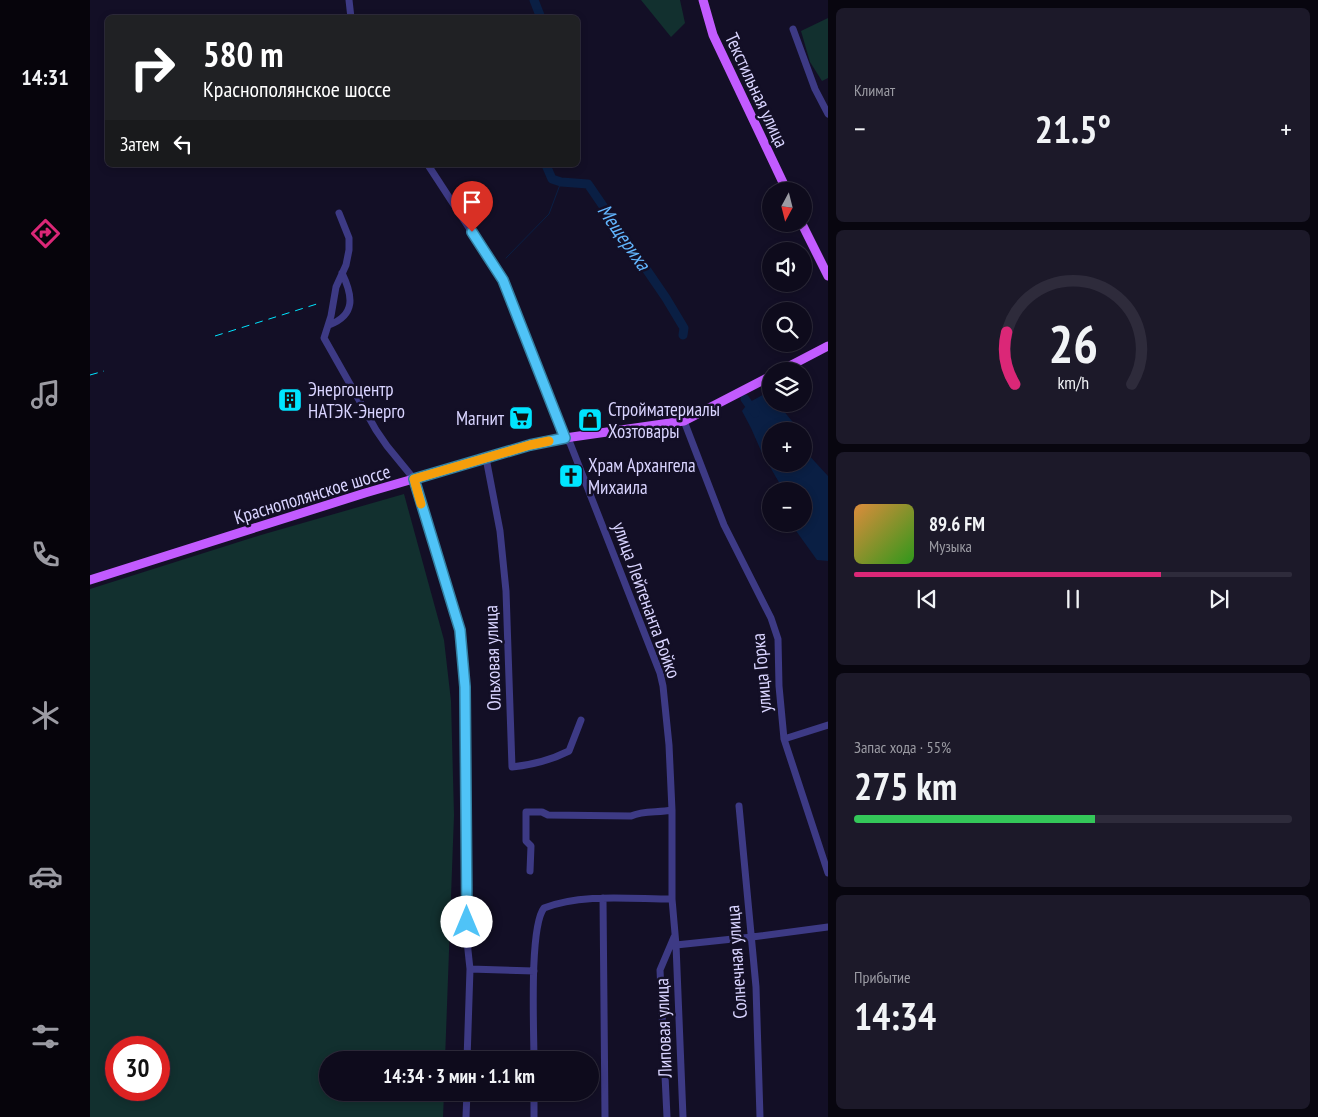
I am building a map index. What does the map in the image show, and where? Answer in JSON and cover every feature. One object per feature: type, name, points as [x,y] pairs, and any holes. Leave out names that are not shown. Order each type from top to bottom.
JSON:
[{"type":"main road","name":"Текстильная улица","points":[[703,0],[713,36],[783,182]]},
{"type":"main road","points":[[806,232],[828,276]]},
{"type":"main road","points":[[797,362],[828,346]]},
{"type":"main road","name":"Краснополянское шоссе","points":[[90,580],[414,479],[530,445],[565,438],[684,421],[762,381]]},
{"type":"street","points":[[349,0],[351,15]]},
{"type":"street","points":[[793,29],[815,89],[828,114]]},
{"type":"street","name":"улица Лейтенанта Бойко","points":[[429,167],[503,280],[565,438],[570,443],[660,673],[669,745],[672,810],[672,899],[675,941]]},
{"type":"street","points":[[339,213],[349,242],[347,260],[336,287],[329,325],[324,335],[326,342],[376,430],[414,479],[460,630],[465,687],[467,942],[470,970],[468,1051]]},
{"type":"street","points":[[329,325],[340,320],[348,312],[348,289],[342,273]]},
{"type":"street","name":"улица Горка","points":[[684,421],[724,525],[771,618],[778,639],[779,686],[784,739],[828,873]]},
{"type":"street","name":"Ольховая улица","points":[[486,458],[500,531],[506,591],[512,767],[527,766],[549,760],[570,751],[581,720]]},
{"type":"street","points":[[784,739],[828,725]]},
{"type":"street","name":"Солнечная улица","points":[[739,806],[756,987],[760,1117]]},
{"type":"street","points":[[530,871],[531,846],[526,841],[526,812],[542,812],[548,816],[632,816],[640,812],[672,810]]},
{"type":"street","points":[[534,1051],[534,971],[538,919],[544,908],[554,904],[603,898],[672,899]]},
{"type":"street","points":[[603,898],[605,1117]]},
{"type":"street","points":[[667,1117],[660,970],[675,941],[752,937],[828,927]]},
{"type":"street","name":"Липовая улица","points":[[675,941],[683,1117]]},
{"type":"street","points":[[470,970],[534,971]]},
{"type":"street","points":[[466,1117],[467,1101]]},
{"type":"street","points":[[534,1101],[534,1117]]},
{"type":"green space","points":[[641,0],[680,0],[685,23],[671,37]]},
{"type":"green space","points":[[828,18],[828,78],[822,81],[810,62],[801,31]]},
{"type":"green space","points":[[404,494],[444,640],[451,701],[454,815],[445,1051],[319,1051],[319,1101],[444,1101],[443,1117],[90,1117],[90,589],[261,535]]},
{"type":"water","points":[[762,395],[762,412],[785,412],[793,422],[762,422],[762,453],[742,411],[748,403]]},
{"type":"water","points":[[812,459],[828,476],[828,561],[817,560],[797,532],[812,532],[812,482],[779,482],[773,472],[812,472]]},
{"type":"waterway","name":"Мещериха","points":[[534,0],[540,15]]},
{"type":"waterway","name":"Мещериха","points":[[547,167],[552,179],[561,182],[588,184],[666,298],[684,328],[683,335]]},
{"type":"waterway","points":[[506,258],[549,214],[561,182]]},
{"type":"waterway","name":"Мещериха","points":[[745,399],[755,413]]},
{"type":"railway","points":[[215,336],[320,303]]},
{"type":"railway","points":[[90,375],[104,371]]},
{"type":"slow traffic","points":[[421,504],[414,479],[549,441]]},
{"type":"place","name":"Энергоцентр НАТЭК-Энерго","points":[[290,400]]},
{"type":"place","name":"Магнит","points":[[521,418]]},
{"type":"place","name":"Стройматериалы Хозтовары","points":[[590,420]]},
{"type":"place","name":"Храм Архангела Михаила","points":[[571,476]]},
{"type":"route","points":[[467,922],[465,687],[460,630],[414,479],[530,445],[565,438],[503,280],[472,232]]}]
